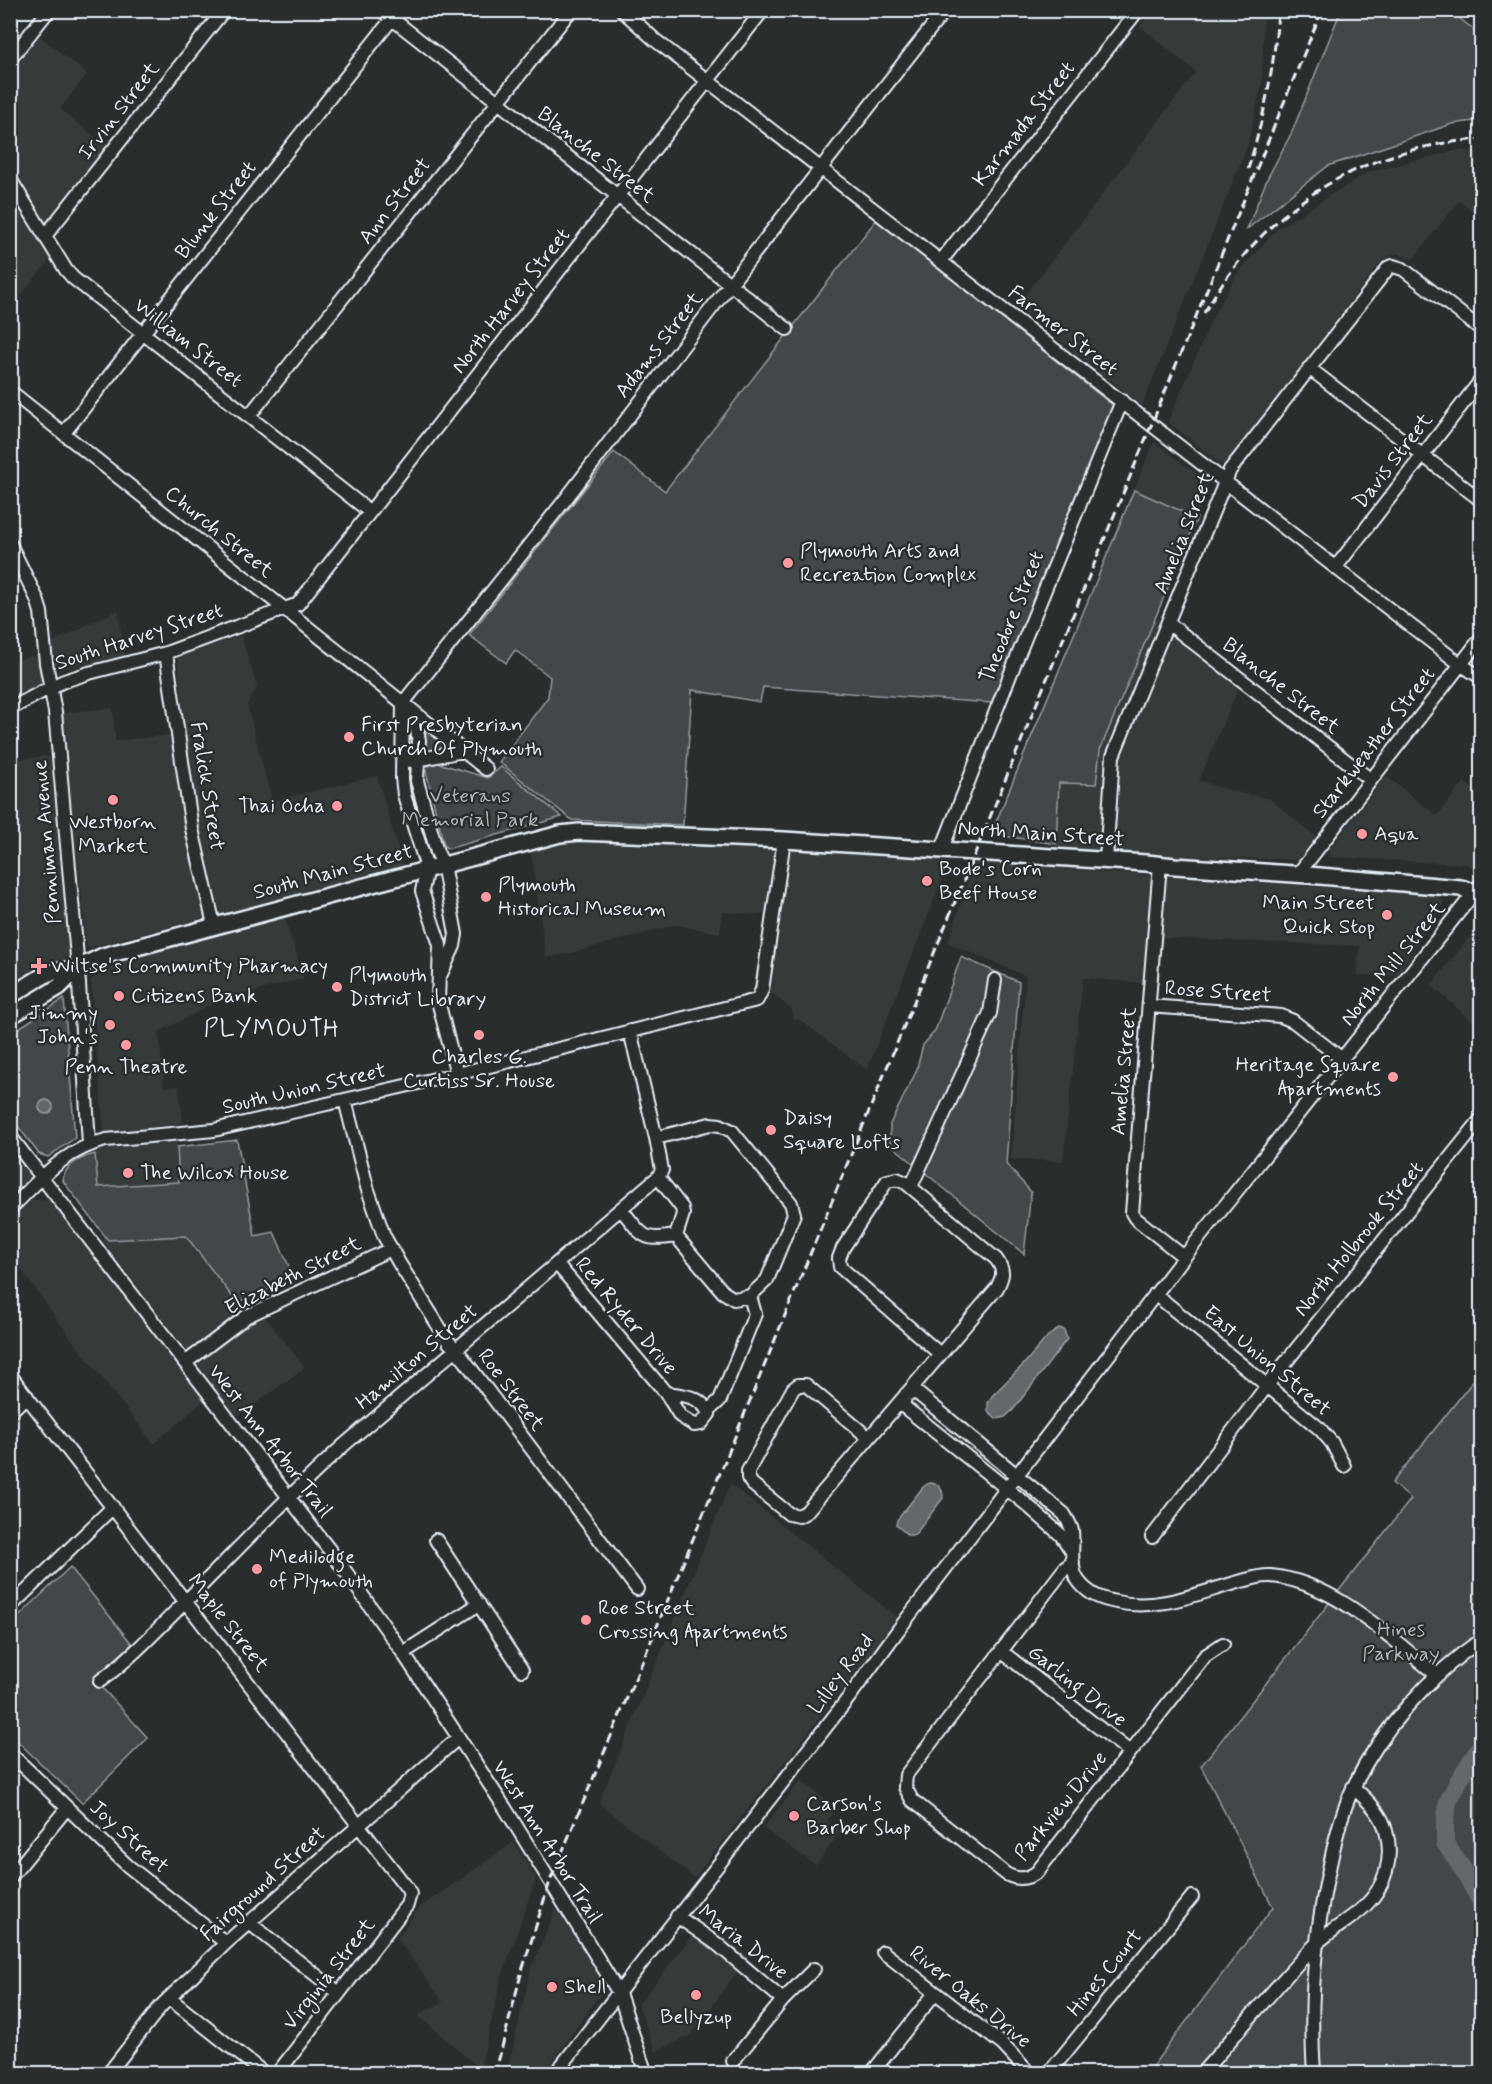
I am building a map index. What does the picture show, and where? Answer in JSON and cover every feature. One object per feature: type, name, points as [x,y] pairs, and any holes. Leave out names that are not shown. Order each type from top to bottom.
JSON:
[{"type":"main road","name":"North Main Street","points":[[603,833],[942,849],[1298,874],[1479,891]]},
{"type":"main road","name":"South Main Street","points":[[10,996],[48,973],[78,968],[103,956],[560,834],[603,833]]},
{"type":"main road","name":"South Main Street","points":[[10,1016],[59,987],[78,968]]},
{"type":"street","points":[[10,59],[49,10]]},
{"type":"street","name":"Irvin Street","points":[[45,236],[224,10]]},
{"type":"street","name":"Blanche Street","points":[[381,10],[396,15],[498,103],[787,329]]},
{"type":"street","name":"Ann Street","points":[[249,416],[571,10]]},
{"type":"street","name":"Farmer Street","points":[[622,10],[655,40],[1482,678]]},
{"type":"street","name":"North Harvey Street","points":[[283,608],[298,604],[763,10]]},
{"type":"street","name":"Adams Street","points":[[403,703],[565,500],[731,283],[945,10]]},
{"type":"street","name":"Karmada Street","points":[[941,261],[1138,10]]},
{"type":"street","name":"Blunk Street","points":[[63,433],[396,15]]},
{"type":"street","name":"William Street","points":[[10,179],[73,278],[370,512]]},
{"type":"street","name":"Amelia Street","points":[[1106,860],[1113,756],[1230,470],[1385,270],[1393,266],[1403,269],[1482,330]]},
{"type":"street","points":[[1309,368],[1482,501]]},
{"type":"street","name":"Davis Street","points":[[1336,567],[1482,379]]},
{"type":"street","name":"Church Street","points":[[10,391],[486,769]]},
{"type":"street","name":"Theodore Street","points":[[942,849],[1122,401]]},
{"type":"street","name":"Penniman Avenue","points":[[10,544],[41,612],[56,722],[78,968],[89,1144]]},
{"type":"street","name":"South Harvey Street","points":[[10,709],[51,687],[89,673],[166,652],[283,608]]},
{"type":"street","name":"Blanche Street","points":[[1168,623],[1371,780]]},
{"type":"street","name":"Starkweather Street","points":[[1298,874],[1482,637]]},
{"type":"street","name":"Fralick Street","points":[[166,652],[192,830],[214,926]]},
{"type":"street","name":"Church Street","points":[[403,703],[417,730],[419,760],[417,782],[437,852],[443,864],[456,934],[454,946],[440,976]]},
{"type":"street","name":"Church Street","points":[[403,703],[402,778],[404,795],[427,868],[422,891],[440,945],[438,1001],[457,1074]]},
{"type":"street","points":[[403,762],[463,750]]},
{"type":"street","name":"South Union Street","points":[[10,1209],[67,1155],[89,1144],[106,1140],[213,1130],[753,1002],[762,994],[784,840]]},
{"type":"street","name":"Amelia Street","points":[[1160,864],[1132,1216],[1184,1257]]},
{"type":"street","name":"North Mill Street","points":[[1155,1294],[1479,891]]},
{"type":"street","points":[[911,1187],[990,1013],[995,980]]},
{"type":"street","name":"Rose Street","points":[[1149,1006],[1281,1016],[1293,1021],[1342,1059]]},
{"type":"street","points":[[630,1031],[656,1138],[662,1170],[658,1177],[682,1208],[683,1214],[676,1236]]},
{"type":"street","name":"Roe Street","points":[[345,1100],[369,1195],[391,1249],[448,1341],[637,1589]]},
{"type":"street","name":"North Holbrook Street","points":[[1152,1537],[1268,1385],[1482,1118]]},
{"type":"street","points":[[656,1138],[710,1124],[720,1125],[732,1131],[791,1203],[794,1214],[767,1280],[750,1296],[734,1299],[723,1292],[676,1236]]},
{"type":"street","name":"West Ann Arbor Trail","points":[[10,1136],[351,1578],[402,1653],[510,1816],[619,1993],[646,2073]]},
{"type":"street","name":"Hamilton Street","points":[[100,1681],[130,1657],[344,1445],[658,1177]]},
{"type":"street","points":[[869,1438],[806,1385],[798,1385],[748,1471],[748,1478],[752,1484],[789,1514],[799,1516],[806,1512],[997,1288],[1003,1278],[1003,1268],[996,1259],[911,1187],[897,1179],[887,1182],[843,1248],[839,1258],[840,1267],[940,1354]]},
{"type":"street","points":[[621,1209],[643,1236],[649,1239],[676,1236]]},
{"type":"street","name":"Elizabeth Street","points":[[185,1363],[247,1316],[391,1249]]},
{"type":"street","name":"Red Ryder Drive","points":[[556,1264],[666,1393],[680,1416],[694,1425],[701,1424],[709,1414],[700,1401],[666,1393]]},
{"type":"street","name":"East Union Street","points":[[1155,1294],[1320,1429],[1332,1443],[1344,1466]]},
{"type":"street","name":"Lilley Road","points":[[555,2073],[850,1696],[1155,1294]]},
{"type":"street","points":[[708,1411],[720,1400],[755,1314],[750,1296]]},
{"type":"street","name":"Maple Street","points":[[10,1375],[407,1888],[410,1898]]},
{"type":"street","points":[[906,1394],[917,1393],[1064,1514],[1072,1531],[1074,1573],[1079,1582],[1097,1598],[1131,1605],[1156,1605],[1262,1576],[1304,1583],[1331,1594],[1375,1625],[1437,1675]]},
{"type":"street","points":[[906,1394],[903,1406],[1060,1535],[1072,1556]]},
{"type":"street","points":[[10,1412],[27,1396]]},
{"type":"street","points":[[10,1606],[113,1507]]},
{"type":"street","points":[[436,1540],[522,1670]]},
{"type":"street","name":"Parkview Drive","points":[[1072,1556],[906,1775],[904,1783],[906,1792],[921,1808],[1006,1874],[1019,1879],[1037,1872],[1205,1656],[1223,1644]]},
{"type":"street","points":[[402,1653],[478,1604]]},
{"type":"street","points":[[1314,2073],[1312,2018],[1316,1944],[1323,1895],[1342,1815],[1365,1765],[1393,1724],[1437,1675],[1482,1639]]},
{"type":"street","name":"Garling Drive","points":[[1001,1651],[1130,1752]]},
{"type":"street","name":"Fairground Street","points":[[108,2073],[169,1998],[226,1943],[458,1738]]},
{"type":"street","name":"Joy Street","points":[[10,1753],[128,1866],[226,1943]]},
{"type":"street","points":[[1201,2073],[1316,1944],[1365,1906],[1376,1894],[1385,1878],[1389,1856],[1386,1830],[1368,1800],[1353,1787]]},
{"type":"street","points":[[10,1878],[67,1808]]},
{"type":"street","name":"Hines Court","points":[[1048,2073],[1192,1897]]},
{"type":"street","name":"Virginia Street","points":[[277,2073],[407,1905],[410,1898]]},
{"type":"street","name":"Maria Drive","points":[[678,1916],[717,1944],[783,2000]]},
{"type":"street","points":[[248,1922],[339,1993]]},
{"type":"street","name":"River Oaks Drive","points":[[883,1952],[1003,2045],[1030,2073]]},
{"type":"street","name":"Maria Drive","points":[[733,2061],[783,2000],[814,1969]]},
{"type":"street","points":[[871,2073],[935,1993]]},
{"type":"street","points":[[169,1998],[265,2073]]},
{"type":"shaded area","points":[[1153,11],[1264,11],[1262,84],[1246,150],[1142,406],[1017,306],[1196,72],[1140,26]]},
{"type":"shaded area","points":[[39,36],[87,74],[60,109],[108,148],[53,219],[35,229],[52,257],[15,302],[10,299],[10,72]]},
{"type":"shaded area","points":[[1459,150],[1481,152],[1481,217],[1459,201],[1412,260],[1398,253],[1383,259],[1224,466],[1168,422],[1214,315],[1237,274],[1277,229],[1368,172]]},
{"type":"shaded area","points":[[1154,442],[1208,482],[1197,518],[1134,490]]},
{"type":"shaded area","points":[[118,610],[125,658],[60,669],[54,663],[51,643]]},
{"type":"shaded area","points":[[1155,617],[1240,684],[1199,780],[1231,791],[1270,799],[1316,837],[1297,860],[1117,854],[1057,849],[1059,782],[1096,783],[1100,750]]},
{"type":"shaded area","points":[[241,636],[257,687],[247,705],[272,801],[377,776],[403,866],[221,915],[193,800],[177,655]]},
{"type":"shaded area","points":[[39,654],[41,686],[11,700],[11,662]]},
{"type":"shaded area","points":[[113,708],[115,741],[170,735],[178,793],[204,918],[87,948],[62,713]]},
{"type":"shaded area","points":[[50,756],[69,956],[11,987],[11,760]]},
{"type":"shaded area","points":[[1386,776],[1437,816],[1464,782],[1481,795],[1481,871],[1465,864],[1329,857],[1330,849]]},
{"type":"shaded area","points":[[573,841],[773,848],[768,915],[722,912],[720,933],[674,925],[546,958],[531,851]]},
{"type":"shaded area","points":[[791,850],[951,857],[867,1070],[800,1020],[793,1019],[792,1010],[771,992]]},
{"type":"shaded area","points":[[975,860],[1089,871],[1435,895],[1444,902],[1398,974],[1357,976],[1360,946],[1163,938],[1159,984],[1083,978],[1063,1161],[1011,1159],[1026,976],[948,943]]},
{"type":"shaded area","points":[[284,916],[304,978],[216,1002],[159,1032],[164,1087],[179,1086],[183,1123],[104,1133],[91,980],[101,971],[125,960]]},
{"type":"shaded area","points":[[1482,924],[1481,1029],[1431,985]]},
{"type":"shaded area","points":[[43,1100],[49,1100],[53,1107],[49,1114],[43,1114],[39,1110],[39,1104]]},
{"type":"shaded area","points":[[176,1142],[179,1182],[97,1187],[96,1150]]},
{"type":"shaded area","points":[[11,1149],[33,1179],[11,1201]]},
{"type":"shaded area","points":[[32,1199],[50,1201],[204,1400],[154,1444],[70,1337],[11,1255],[11,1221]]},
{"type":"shaded area","points":[[186,1236],[242,1311],[188,1352],[102,1240]]},
{"type":"shaded area","points":[[263,1314],[305,1368],[238,1416],[199,1369],[200,1359],[247,1322]]},
{"type":"shaded area","points":[[1060,1328],[1064,1330],[1067,1339],[1013,1410],[1005,1417],[997,1419],[988,1411],[988,1403],[992,1396],[1048,1336]]},
{"type":"shaded area","points":[[929,1483],[940,1487],[943,1498],[917,1532],[914,1535],[908,1535],[896,1525],[897,1520],[923,1487]]},
{"type":"shaded area","points":[[730,1484],[898,1618],[694,1878],[599,1803]]},
{"type":"shaded area","points":[[801,1780],[836,1808],[828,1821],[841,1831],[816,1865],[763,1828]]},
{"type":"shaded area","points":[[514,1842],[536,1878],[502,1976],[480,2069],[418,2015],[443,2002],[397,1938],[419,1908]]},
{"type":"shaded area","points":[[556,1908],[601,1979],[601,1993],[544,2073],[507,2073],[531,1969]]},
{"type":"shaded area","points":[[704,1921],[748,1956],[692,2034],[656,2052],[638,2005]]},
{"type":"green space","points":[[1341,10],[1451,11],[1481,36],[1481,120],[1452,124],[1328,166],[1247,229],[1267,179],[1292,132]]},
{"type":"green space","name":"Plymouth Arts and Recreation Complex","points":[[876,220],[1115,407],[992,703],[763,687],[760,702],[692,690],[683,825],[572,820],[499,762],[548,697],[550,677],[515,650],[506,663],[469,635],[614,452],[665,491]]},
{"type":"green space","points":[[1134,490],[1197,518],[1100,750],[1096,784],[1059,783],[1056,844],[991,834]]},
{"type":"green space","points":[[428,732],[445,744],[445,747],[428,752],[423,740],[424,735]]},
{"type":"green space","name":"Veterans Memorial Park","points":[[438,763],[488,778],[501,767],[562,817],[447,849],[444,845],[425,767]]},
{"type":"green space","points":[[961,957],[1019,982],[1006,1164],[1031,1192],[1024,1254],[890,1144],[890,1124],[916,1072],[923,1045],[935,1031]]},
{"type":"green space","points":[[64,999],[75,1138],[48,1157],[39,1154],[11,1117],[11,1033]]},
{"type":"green space","points":[[237,1140],[255,1236],[274,1232],[294,1278],[237,1303],[186,1236],[108,1240],[63,1181],[70,1167],[79,1160],[95,1154],[98,1187],[179,1182],[177,1147]]},
{"type":"green space","name":"Hines Parkway","points":[[1481,1371],[1481,2073],[1154,2074],[1151,2068],[1273,1907],[1201,1766],[1411,1499],[1392,1483]]},
{"type":"green space","points":[[70,1567],[132,1644],[94,1679],[148,1738],[82,1803],[11,1735],[11,1624]]},
{"type":"waterway","points":[[1482,1744],[1448,1802],[1445,1826],[1445,1843],[1482,1904]]},
{"type":"railway","points":[[1248,169],[1268,91],[1278,10]]},
{"type":"railway","points":[[495,2074],[521,1974],[550,1881],[651,1641],[1322,10]]},
{"type":"railway","points":[[1471,10],[1482,19]]},
{"type":"railway","points":[[1204,313],[1228,275],[1256,242],[1286,213],[1320,189],[1356,170],[1396,155],[1437,144],[1482,139]]},
{"type":"place","name":"Plymouth Arts and Recreation Complex","points":[[788,563]]},
{"type":"place","name":"First Presbyterian Church Of Plymouth","points":[[349,737]]},
{"type":"place","name":"Westborn Market","points":[[113,800]]},
{"type":"place","name":"Thai Ocha","points":[[337,806]]},
{"type":"place","name":"Aqua","points":[[1362,834]]},
{"type":"place","name":"Bode's Corn Beef House","points":[[927,881]]},
{"type":"place","name":"Plymouth Historical Museum","points":[[486,897]]},
{"type":"place","name":"Main Street Quick Stop","points":[[1387,915]]},
{"type":"place","name":"Wiltse's Community Pharmacy","points":[[39,966]]},
{"type":"place","name":"Plymouth District Library","points":[[337,987]]},
{"type":"place","name":"Citizens Bank","points":[[119,996]]},
{"type":"place","name":"Jimmy John's","points":[[110,1025]]},
{"type":"place","name":"Charles G. Curtiss Sr. House","points":[[479,1035]]},
{"type":"place","name":"Penn Theatre","points":[[126,1045]]},
{"type":"place","name":"Heritage Square Apartments","points":[[1393,1077]]},
{"type":"place","name":"Daisy Square Lofts","points":[[771,1130]]},
{"type":"place","name":"The Wilcox House","points":[[128,1173]]},
{"type":"place","name":"Medilodge of Plymouth","points":[[257,1569]]},
{"type":"place","name":"Roe Street Crossing Apartments","points":[[586,1620]]},
{"type":"place","name":"Carson's Barber Shop","points":[[794,1816]]},
{"type":"place","name":"Shell","points":[[552,1987]]},
{"type":"place","name":"Bellyzup","points":[[696,1995]]},
{"type":"district","name":"PLYMOUTH","points":[[272,1029]]}]
